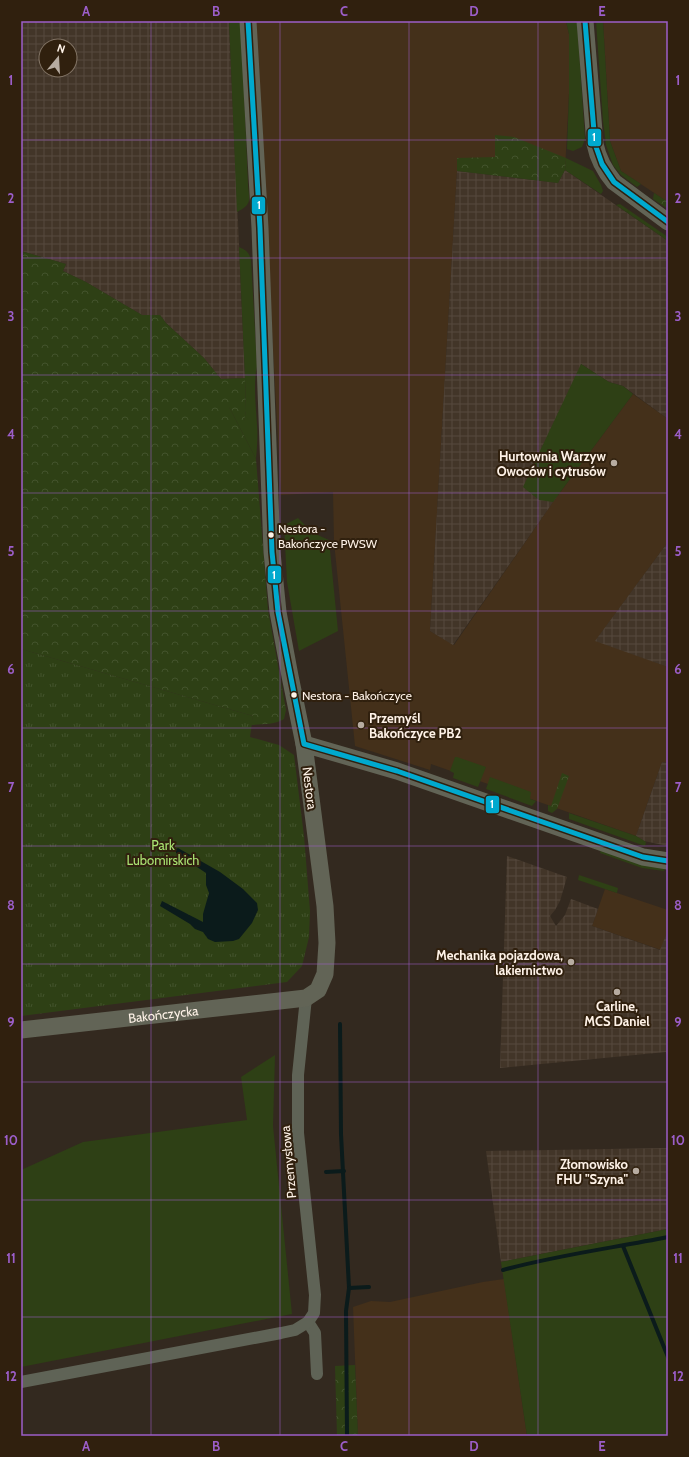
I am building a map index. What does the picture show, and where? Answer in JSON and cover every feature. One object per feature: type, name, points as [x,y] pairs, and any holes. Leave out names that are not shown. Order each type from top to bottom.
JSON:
[{"type":"street","name":"Nestora","points":[[248,21],[260,228],[272,552],[278,612],[304,744],[324,906],[327,943],[325,974],[318,990],[306,998]]},
{"type":"street","points":[[585,21],[595,144],[598,157],[607,174],[614,182],[668,222]]},
{"type":"street","points":[[304,744],[397,771],[643,857],[668,861]]},
{"type":"street","name":"Bakończycka","points":[[21,1030],[306,998]]},
{"type":"street","name":"Przemysłowa","points":[[306,998],[298,1075],[297,1102],[298,1133],[315,1295],[314,1313],[308,1322]]},
{"type":"street","points":[[21,1382],[281,1333],[295,1330],[308,1322],[315,1333],[317,1374]]},
{"type":"shaded area","points":[[21,21],[229,21],[245,378],[221,379],[204,358],[166,323],[160,315],[142,315],[86,282],[63,271],[66,264],[21,251]]},
{"type":"shaded area","points":[[255,21],[566,21],[569,34],[569,94],[565,170],[457,171],[430,631],[454,645],[553,502],[633,394],[668,419],[668,542],[596,640],[668,667],[668,763],[662,762],[636,836],[431,764],[430,770],[355,746],[334,542],[333,492],[281,495]]},
{"type":"shaded area","points":[[603,21],[668,21],[668,202],[621,171],[610,141]]},
{"type":"shaded area","points":[[565,170],[668,241],[668,419],[623,386],[609,382],[581,364],[558,495],[453,645],[430,631],[457,171],[558,183]]},
{"type":"shaded area","points":[[668,542],[668,667],[595,641]]},
{"type":"shaded area","points":[[662,762],[668,763],[668,846],[644,841],[636,836]]},
{"type":"shaded area","points":[[178,848],[220,872],[243,889],[257,903],[258,910],[252,923],[239,939],[233,941],[215,942],[208,939],[203,932],[195,929],[190,924],[160,906],[162,901],[203,922],[203,914],[209,893],[206,885],[206,873],[176,853],[176,849]]},
{"type":"shaded area","points":[[507,856],[567,877],[560,901],[550,916],[556,926],[565,915],[571,899],[598,909],[592,926],[660,950],[668,930],[668,1060],[666,1052],[500,1068]]},
{"type":"shaded area","points":[[605,889],[668,910],[668,930],[661,950],[592,926]]},
{"type":"shaded area","points":[[668,1148],[668,1229],[501,1262],[486,1151]]},
{"type":"shaded area","points":[[504,1279],[527,1436],[358,1436],[353,1307],[371,1301],[390,1302],[483,1282]]},
{"type":"green space","points":[[229,21],[241,21],[249,198],[248,204],[237,212]]},
{"type":"green space","points":[[566,21],[577,21],[585,139],[582,147],[573,151],[567,149],[569,34]]},
{"type":"green space","points":[[596,21],[603,21],[610,141],[621,171],[641,184],[637,187],[621,175],[613,165],[606,145]]},
{"type":"green space","points":[[495,135],[514,137],[566,158],[565,170],[558,183],[457,171],[457,158],[495,157]]},
{"type":"green space","points":[[566,158],[593,171],[601,185],[603,191],[601,194],[565,170]]},
{"type":"green space","points":[[654,193],[668,202],[668,209],[653,199]]},
{"type":"green space","points":[[620,204],[668,237],[668,241],[616,205]]},
{"type":"green space","points":[[239,247],[247,252],[251,260],[257,366],[255,388],[257,433],[256,459],[228,405],[244,421],[246,411]]},
{"type":"green space","points":[[21,251],[66,264],[63,271],[86,282],[142,315],[160,315],[166,323],[204,358],[221,379],[245,378],[246,411],[244,422],[229,407],[256,459],[268,610],[286,710],[284,719],[273,723],[251,725],[253,716],[21,649]]},
{"type":"green space","points":[[581,364],[609,382],[623,386],[633,394],[553,502],[539,500],[523,487]]},
{"type":"green space","points":[[298,518],[313,533],[329,540],[338,631],[299,651],[287,582],[284,525]]},
{"type":"green space","name":"Park Lubomirskich","points":[[21,649],[253,716],[250,737],[279,745],[294,755],[304,836],[310,911],[309,937],[302,966],[287,982],[21,1016]]},
{"type":"green space","points":[[455,757],[486,767],[478,787],[453,778],[454,773],[450,771]]},
{"type":"green space","points":[[562,773],[569,776],[557,809],[552,813],[548,811],[548,805],[551,806]]},
{"type":"green space","points":[[490,777],[531,792],[530,799],[536,801],[532,806],[486,789]]},
{"type":"green space","points":[[569,813],[636,836],[646,842],[645,846],[569,819]]},
{"type":"green space","points":[[601,849],[664,868],[664,871],[642,868],[600,853]]},
{"type":"green space","points":[[579,875],[618,888],[617,893],[578,880]]},
{"type":"green space","points":[[275,1055],[273,1126],[292,1314],[21,1367],[21,1170],[83,1142],[247,1120],[241,1077]]},
{"type":"green space","points":[[668,1229],[668,1436],[527,1436],[501,1262]]},
{"type":"green space","points":[[355,1365],[358,1436],[337,1436],[335,1366]]},
{"type":"waterway","points":[[340,1024],[341,1134],[349,1288]]},
{"type":"waterway","points":[[326,1172],[344,1171]]},
{"type":"waterway","points":[[503,1270],[564,1256],[668,1237]]},
{"type":"waterway","points":[[623,1246],[668,1357]]},
{"type":"waterway","points":[[347,1436],[346,1311],[349,1288],[369,1287]]},
{"type":"transit line","name":"1","points":[[248,21],[260,228],[272,552],[278,612],[304,744],[397,771],[643,857],[668,861]]},
{"type":"transit line","name":"1","points":[[585,21],[595,144],[602,164],[614,182],[668,222]]},
{"type":"place","name":"Hurtownia Warzyw Owoców i cytrusów","points":[[614,463]]},
{"type":"place","name":"Nestora - Bakończyce PWSW","points":[[271,535]]},
{"type":"place","name":"Nestora - Bakończyce","points":[[294,695]]},
{"type":"place","name":"Przemyśl Bakończyce PB2","points":[[361,725]]},
{"type":"place","name":"Mechanika pojazdowa, lakiernictwo","points":[[571,962]]},
{"type":"place","name":"Carline, MCS Daniel","points":[[617,992]]},
{"type":"place","name":"Złomowisko FHU \"Szyna\"","points":[[636,1171]]}]
